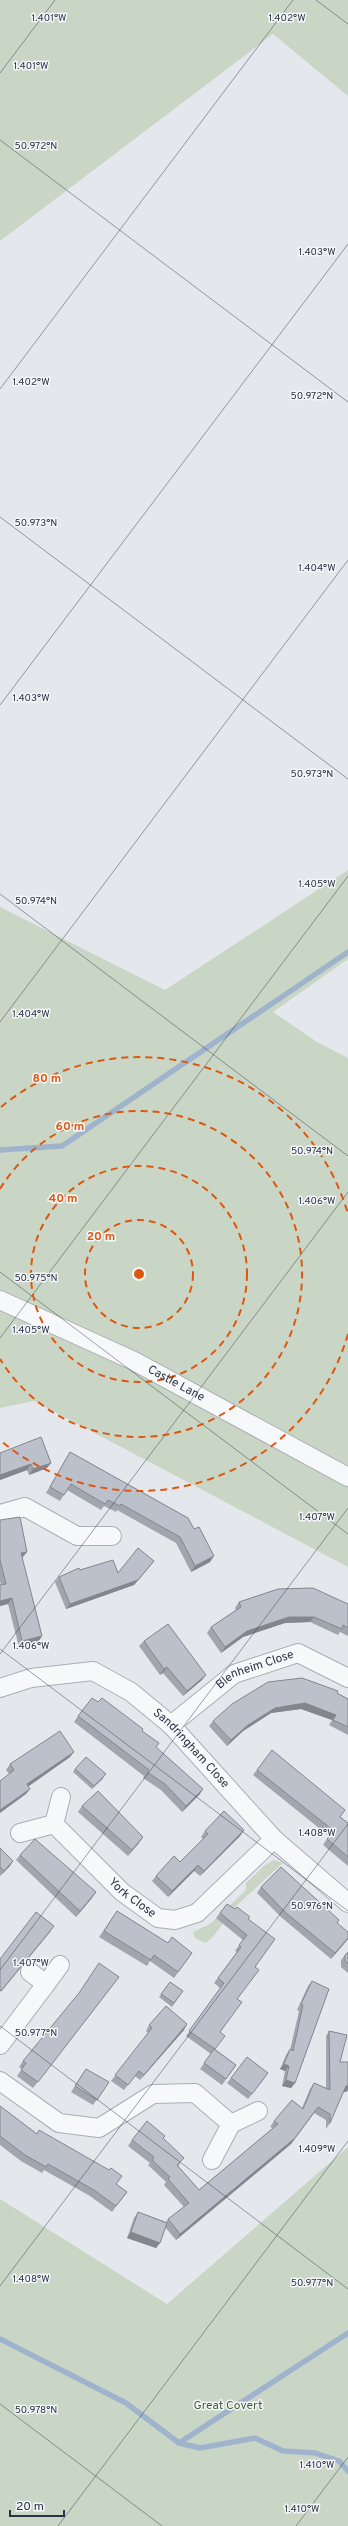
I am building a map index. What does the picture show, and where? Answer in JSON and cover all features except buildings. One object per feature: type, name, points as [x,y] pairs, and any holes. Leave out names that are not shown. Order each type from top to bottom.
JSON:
[{"type":"street","name":"Castle Lane","points":[[0,1300],[134,1361],[348,1477]]},
{"type":"street","points":[[0,1514],[25,1507],[77,1536],[112,1536]]},
{"type":"street","name":"Blenheim Close","points":[[171,1725],[234,1674],[298,1653],[348,1678]]},
{"type":"street","name":"Sandringham Close","points":[[0,1688],[31,1678],[93,1671],[131,1692],[171,1725],[274,1839],[348,1903]]},
{"type":"street","points":[[20,1833],[54,1824],[61,1797]]},
{"type":"street","name":"York Close","points":[[54,1824],[122,1892],[158,1918],[175,1920],[197,1913],[274,1839]]},
{"type":"street","points":[[0,2045],[60,1965]]},
{"type":"street","points":[[30,1972],[46,1984]]},
{"type":"street","points":[[0,2081],[59,2123],[100,2128],[153,2094],[195,2093],[231,2124]]},
{"type":"street","points":[[212,2160],[231,2124],[258,2111]]},
{"type":"green space","points":[[0,0],[348,0],[348,96],[273,34],[0,241]]},
{"type":"green space","points":[[348,870],[348,959],[273,1012],[317,1042],[348,1058],[348,1567],[34,1401],[0,1408],[0,907],[165,990]]},
{"type":"green space","points":[[274,1860],[283,1863],[235,1907],[213,1937],[206,1943],[195,1938],[193,1932],[210,1924],[246,1890],[246,1883],[265,1865]]},
{"type":"green space","name":"Great Covert","points":[[348,2147],[348,2526],[0,2526],[0,2199],[167,2304]]},
{"type":"waterway","points":[[0,1150],[62,1146],[348,952]]},
{"type":"waterway","points":[[179,2443],[348,2333]]},
{"type":"waterway","points":[[0,2339],[126,2403],[179,2443],[200,2448],[255,2438],[283,2451],[315,2453],[339,2461],[348,2471]]}]
